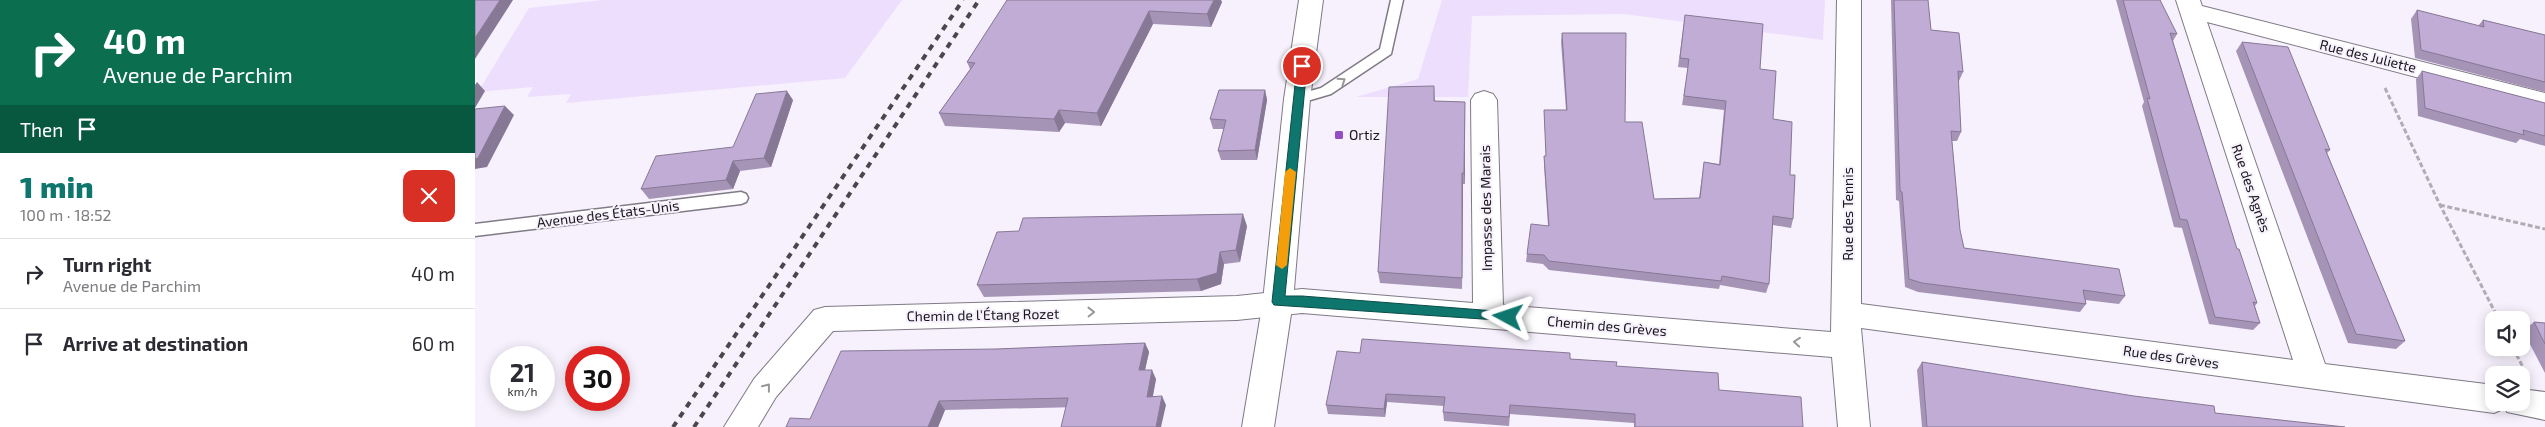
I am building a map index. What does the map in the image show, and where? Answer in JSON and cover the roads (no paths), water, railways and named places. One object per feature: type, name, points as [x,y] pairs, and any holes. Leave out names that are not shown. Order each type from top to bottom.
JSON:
[{"type":"street","points":[[1258,427],[1278,302],[1297,99],[1311,0]]},
{"type":"street","name":"Rue des Tennis","points":[[1849,0],[1848,314],[1846,346],[1854,427]]},
{"type":"street","name":"Rue des Juliette","points":[[2190,5],[2370,56],[2545,102]]},
{"type":"street","name":"Rue des Agnès","points":[[2190,5],[2314,376]]},
{"type":"street","name":"Impasse des Marais","points":[[1484,100],[1488,316]]},
{"type":"street","name":"Chemin des Grèves","points":[[1278,302],[1302,301],[1846,346]]},
{"type":"street","name":"Chemin de l'Étang Rozet","points":[[740,427],[765,388],[825,319],[1237,308],[1278,302]]},
{"type":"street","name":"Rue des Grèves","points":[[1848,314],[2485,398]]},
{"type":"street","points":[[2530,404],[2545,406]]},
{"type":"lane","points":[[1297,99],[1326,91],[1386,51],[1397,0]]},
{"type":"lane","name":"Avenue des États-Unis","points":[[475,230],[741,198]]},
{"type":"railway","points":[[673,427],[963,0]]},
{"type":"railway","points":[[694,427],[979,0]]},
{"type":"place","name":"Ortiz","points":[[1339,135]]}]
